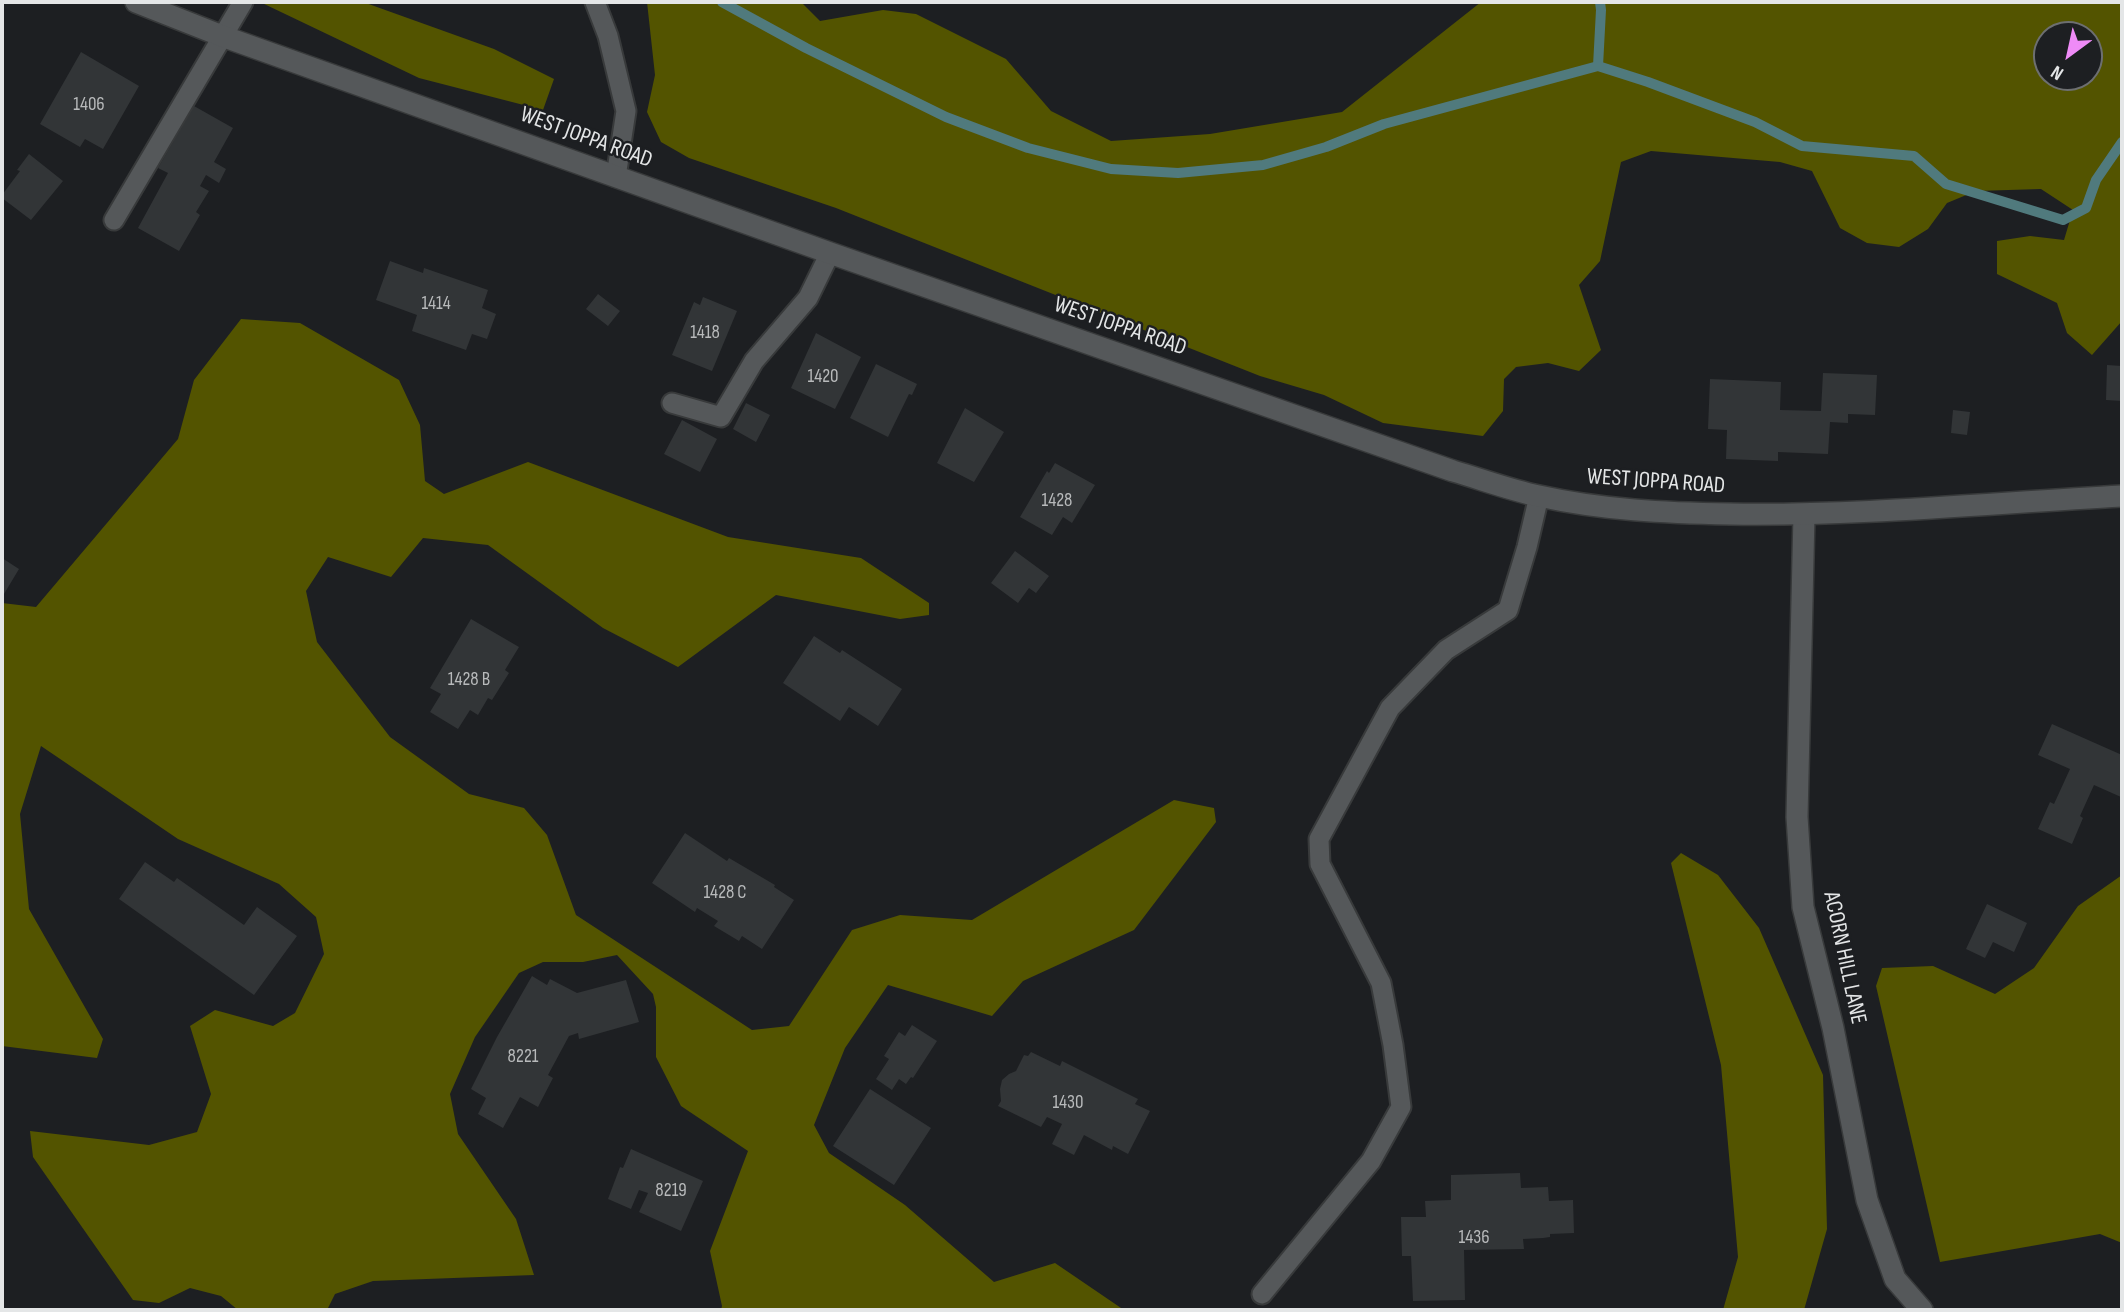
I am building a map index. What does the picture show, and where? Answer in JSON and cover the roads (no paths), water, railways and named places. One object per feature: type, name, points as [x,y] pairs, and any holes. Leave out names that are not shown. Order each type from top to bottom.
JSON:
[{"type":"street","name":"WEST JOPPA ROAD","points":[[136,2],[222,36],[830,253],[1453,471],[1539,496],[1660,513],[1804,515],[2122,496]]},
{"type":"street","name":"ACORN HILL LANE","points":[[1804,515],[1797,817],[1803,907],[1833,1028],[1867,1200],[1895,1279],[1922,1310]]},
{"type":"lane","points":[[114,220],[243,2]]},
{"type":"lane","points":[[595,2],[608,36],[626,111],[616,177]]},
{"type":"lane","points":[[672,403],[721,417],[754,361],[808,298],[830,253]]},
{"type":"lane","points":[[1262,1294],[1371,1161],[1401,1107],[1381,983],[1320,864],[1319,839],[1390,708],[1446,650],[1508,610],[1539,496]]},
{"type":"waterway","points":[[722,2],[806,48],[946,117],[1028,148],[1111,169],[1178,173],[1263,165],[1326,147],[1384,124],[1598,66],[1755,122],[1802,146],[1914,156],[1946,184],[2063,220],[2086,208],[2096,180],[2122,142]]},
{"type":"waterway","points":[[1598,66],[1600,2]]}]
